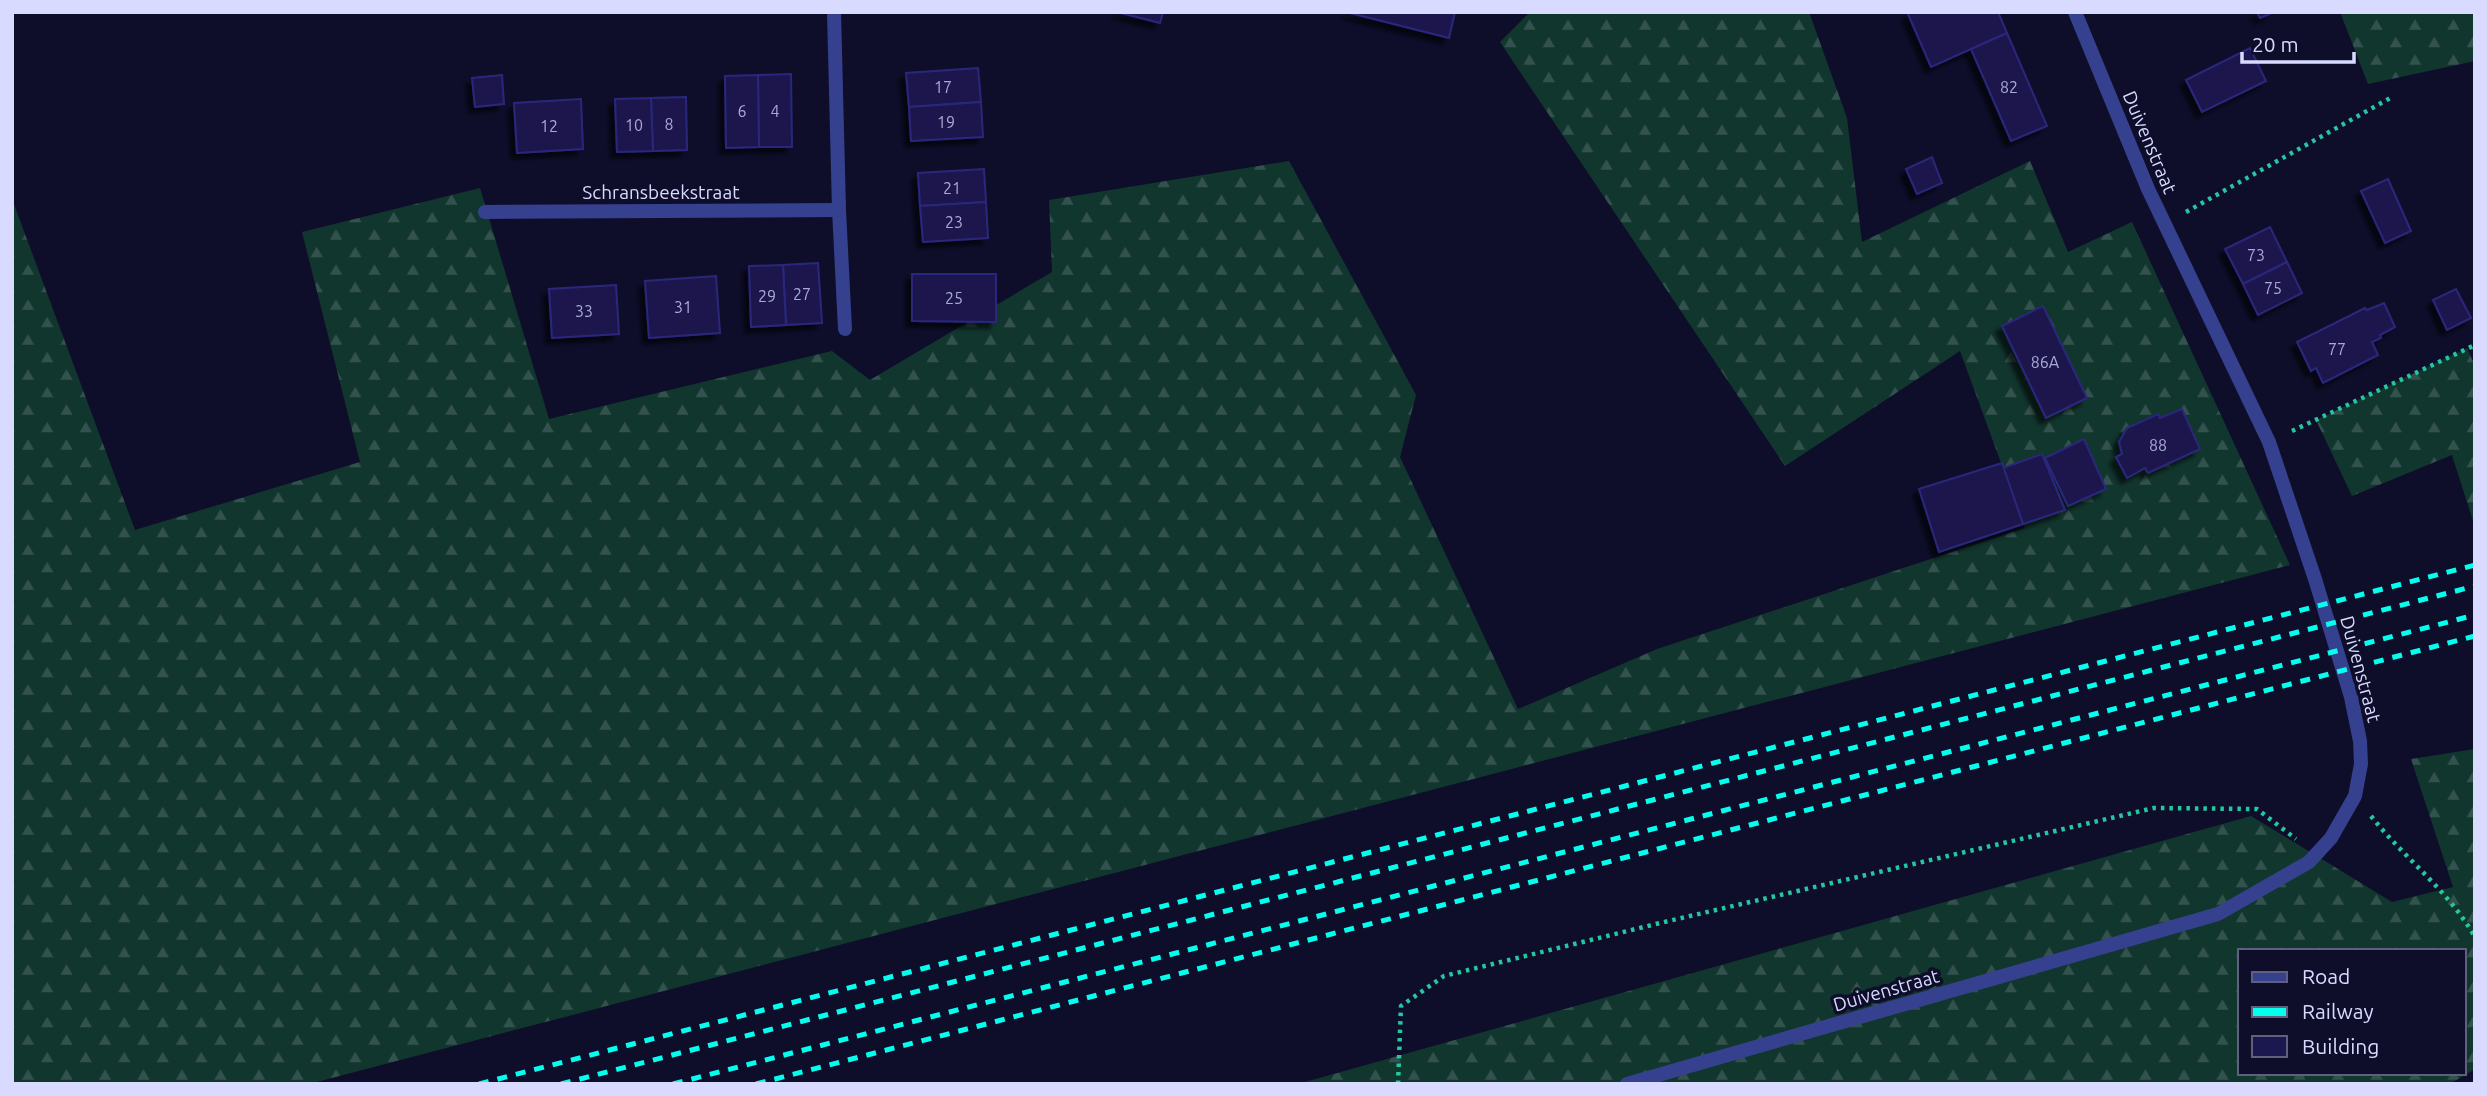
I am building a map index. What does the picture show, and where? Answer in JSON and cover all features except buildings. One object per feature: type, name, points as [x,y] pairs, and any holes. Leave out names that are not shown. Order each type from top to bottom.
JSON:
[{"type":"street","points":[[834,12],[838,210],[845,329]]},
{"type":"street","name":"Duivenstraat","points":[[1627,1084],[2218,914],[2309,862],[2331,838],[2355,796],[2361,764],[2360,741],[2351,697],[2269,442],[2164,224],[2075,12]]},
{"type":"street","name":"Schransbeekstraat","points":[[485,212],[838,210]]},
{"type":"path","points":[[2164,224],[2392,97]]},
{"type":"path","points":[[2269,442],[2475,345]]},
{"type":"path","points":[[2355,796],[2388,838],[2462,914],[2475,937]]},
{"type":"path","points":[[1398,1084],[1401,1006],[1444,976],[2154,808],[2257,809],[2315,855]]},
{"type":"green space","points":[[1530,12],[1809,12],[1847,118],[1862,242],[2030,161],[2068,252],[2132,222],[2290,565],[309,1084],[12,1084],[12,199],[135,530],[360,462],[302,232],[480,188],[549,419],[832,351],[870,380],[1052,272],[1049,200],[1289,161],[1416,395],[1400,457],[1518,709],[1657,649],[2025,528],[1960,351],[1785,466],[1500,42]]},
{"type":"green space","points":[[2340,12],[2475,12],[2475,61],[2368,84]]},
{"type":"green space","points":[[2467,348],[2475,366],[2475,527],[2452,455],[2352,496],[2316,420]]},
{"type":"green space","points":[[2475,749],[2475,1069],[2466,1074],[2466,949],[2238,949],[2238,1075],[2465,1075],[2450,1084],[1298,1084],[2251,816],[2392,902],[2453,887],[2411,759]]},
{"type":"railway","points":[[479,1084],[2475,565]]},
{"type":"railway","points":[[561,1084],[2475,586]]},
{"type":"railway","points":[[673,1084],[2475,615]]},
{"type":"railway","points":[[756,1084],[2475,636]]}]
